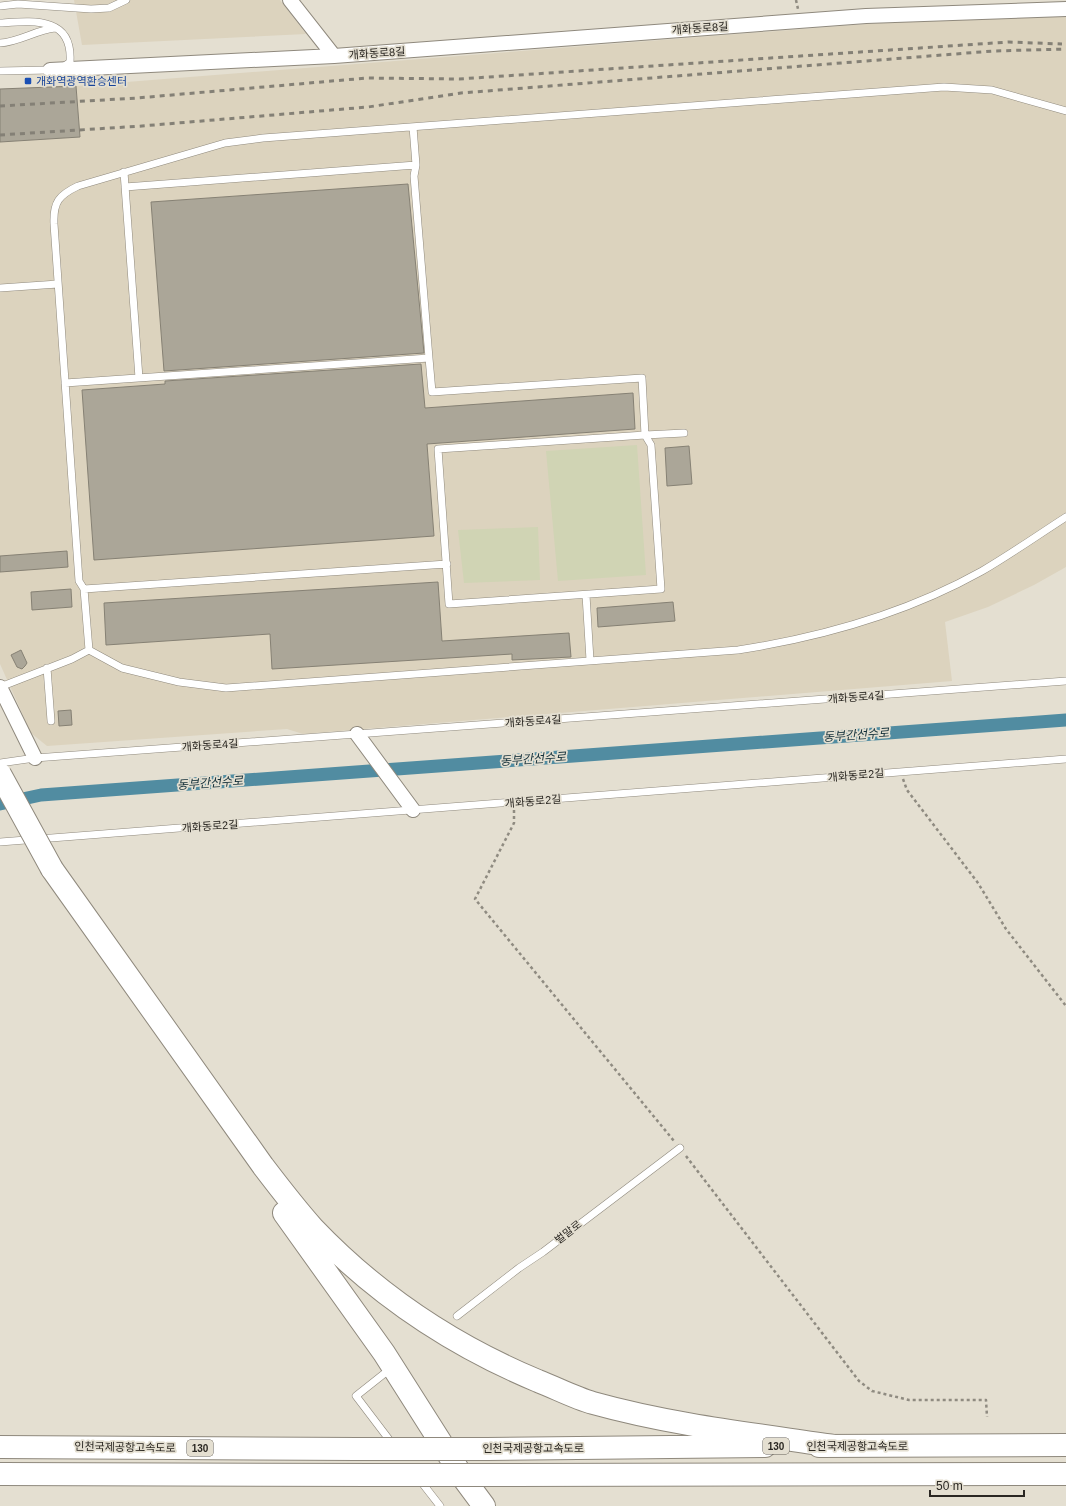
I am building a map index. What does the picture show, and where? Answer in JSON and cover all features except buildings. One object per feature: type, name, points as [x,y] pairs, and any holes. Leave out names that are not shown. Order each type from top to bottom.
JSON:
[{"type":"highway","points":[[0,774],[47,870],[258,1160],[314,1228],[351,1263],[403,1306],[454,1340],[509,1368],[591,1402],[672,1422],[834,1446]]},
{"type":"highway","points":[[0,796],[47,870],[384,1353],[484,1506]]},
{"type":"highway","name":"인천국제공항고속도로","points":[[0,1447],[487,1449],[1066,1445]]},
{"type":"highway","points":[[0,1474],[1066,1474]]},
{"type":"street","name":"개화동로8길","points":[[290,0],[334,56]]},
{"type":"street","name":"개화동로8길","points":[[56,69],[334,56],[866,16],[1066,9]]},
{"type":"street","points":[[0,687],[35,758]]},
{"type":"street","points":[[357,734],[409,805]]},
{"type":"lane","points":[[0,6],[18,4],[91,9],[109,8],[126,0]]},
{"type":"lane","points":[[0,23],[31,21],[57,28],[65,34],[69,42],[70,62],[56,69]]},
{"type":"lane","points":[[0,43],[14,41],[34,32],[57,28]]},
{"type":"lane","name":"개화동로8길","points":[[0,71],[56,69]]},
{"type":"lane","points":[[89,650],[84,589],[79,581],[53,214],[56,203],[64,193],[78,186],[225,143],[263,138],[944,87],[992,90],[1066,111]]},
{"type":"lane","points":[[413,127],[416,165],[414,176],[432,392],[642,378],[645,435],[651,445],[662,590],[449,604],[438,449],[645,435],[684,432]]},
{"type":"lane","points":[[126,187],[416,165]]},
{"type":"lane","points":[[124,172],[139,378]]},
{"type":"lane","points":[[0,288],[58,284]]},
{"type":"lane","points":[[65,383],[429,358]]},
{"type":"lane","points":[[89,650],[122,668],[179,682],[226,688],[738,650],[816,636],[902,607],[953,585],[982,570],[1066,517]]},
{"type":"lane","points":[[84,589],[447,564]]},
{"type":"lane","points":[[586,595],[590,660]]},
{"type":"lane","points":[[0,687],[89,650]]},
{"type":"lane","points":[[47,668],[51,721]]},
{"type":"lane","name":"개화동로4길","points":[[0,763],[35,758],[1066,681]]},
{"type":"lane","name":"개화동로2길","points":[[0,842],[409,805],[514,802],[1066,759]]},
{"type":"lane","name":"벌말로","points":[[457,1316],[680,1148]]},
{"type":"lane","points":[[385,1373],[356,1396],[402,1457]]},
{"type":"lane","points":[[412,1469],[440,1506]]},
{"type":"path","points":[[901,771],[907,790],[978,884],[1006,929],[1066,1006]]},
{"type":"path","points":[[514,802],[514,823],[475,899],[680,1148],[859,1381],[872,1392],[909,1400],[986,1400],[987,1417]]},
{"type":"shaded area","points":[[74,0],[280,0],[306,34],[82,45]]},
{"type":"shaded area","points":[[968,16],[1066,16],[1066,567],[1034,585],[988,607],[945,622],[952,681],[303,734],[287,729],[47,746],[31,733],[0,664],[0,142],[80,137],[76,86]]},
{"type":"green space","points":[[637,445],[646,575],[558,581],[546,451]]},
{"type":"green space","points":[[538,527],[540,580],[464,583],[458,530]]},
{"type":"waterway","name":"동부간선수로","points":[[0,804],[41,795],[1066,720]]},
{"type":"railway","points":[[0,106],[137,98],[367,78],[459,79],[1009,42],[1062,44]]},
{"type":"railway","points":[[0,135],[142,126],[368,107],[461,93],[993,51],[1066,49]]},
{"type":"place","name":"개화역광역환승센터","points":[[28,81]]}]
